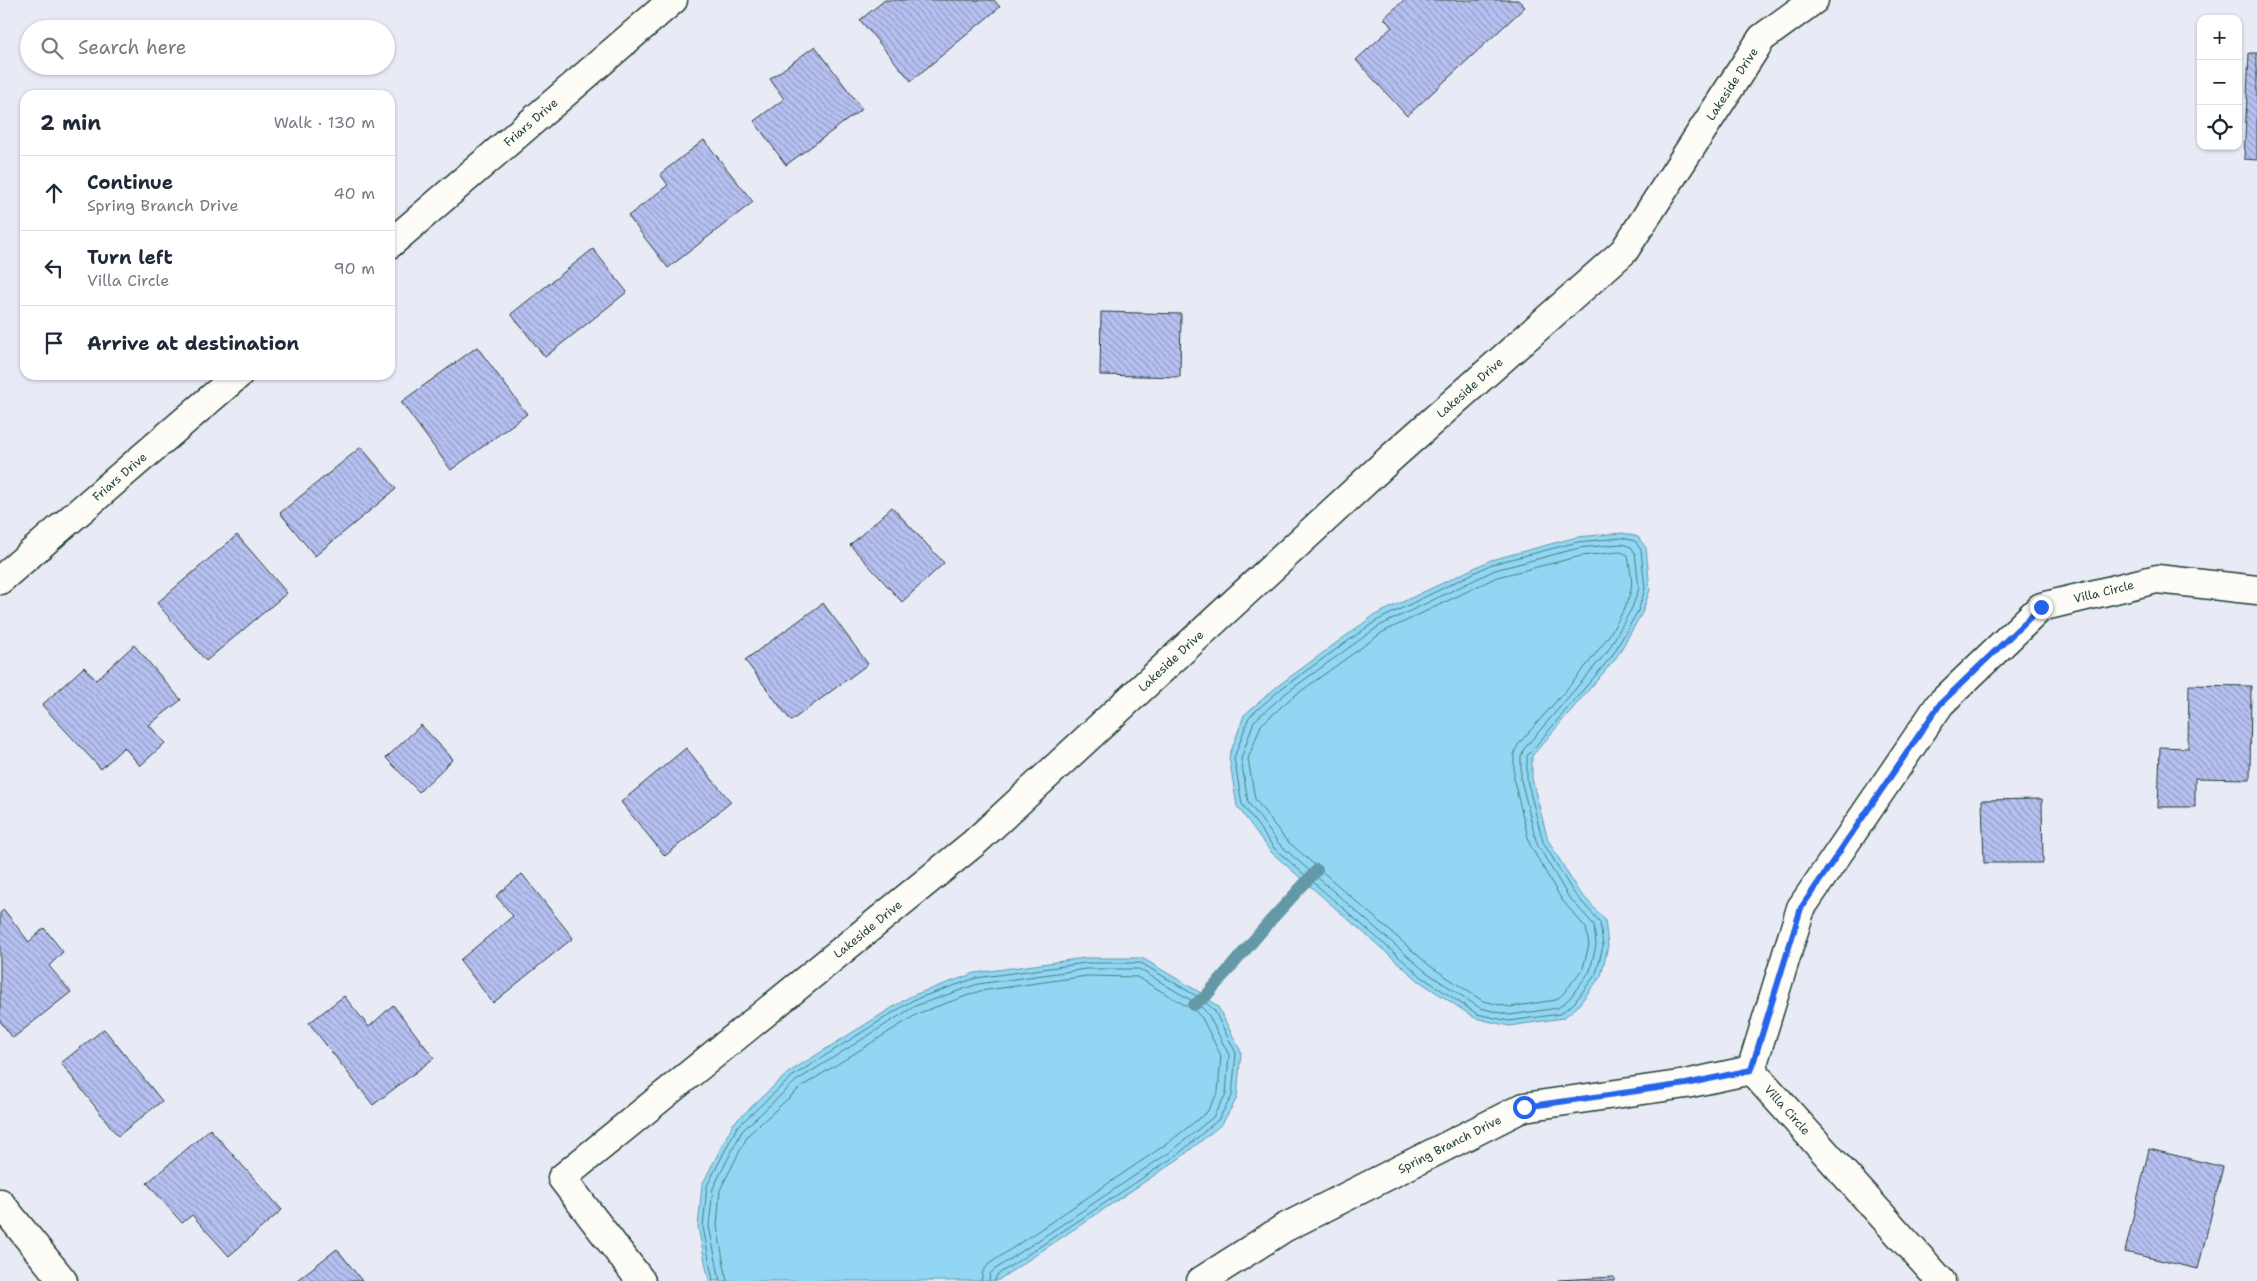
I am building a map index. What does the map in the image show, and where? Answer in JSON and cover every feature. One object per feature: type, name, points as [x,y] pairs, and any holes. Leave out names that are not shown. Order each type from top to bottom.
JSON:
[{"type":"street","name":"Friars Drive","points":[[395,240],[673,0]]},
{"type":"street","name":"Lakeside Drive","points":[[641,1281],[562,1178],[974,843],[1393,456],[1624,252],[1762,38],[1814,0]]},
{"type":"street","name":"Friars Drive","points":[[0,580],[232,380]]},
{"type":"street","name":"Villa Circle","points":[[1941,1281],[1751,1070],[1801,908],[1940,704],[2041,607],[2157,579],[2257,590]]},
{"type":"street","name":"Spring Branch Drive","points":[[1201,1281],[1284,1228],[1524,1107],[1686,1084],[1751,1070]]},
{"type":"street","points":[[0,1203],[63,1281]]},
{"type":"water","points":[[1623,533],[1638,537],[1646,548],[1650,590],[1642,613],[1616,658],[1532,756],[1532,779],[1548,840],[1577,889],[1605,920],[1608,946],[1601,976],[1577,1007],[1563,1018],[1509,1026],[1475,1018],[1419,981],[1271,852],[1237,806],[1229,757],[1244,715],[1279,685],[1373,616],[1491,560],[1577,537]]},
{"type":"water","points":[[1085,958],[1142,958],[1206,996],[1218,1007],[1241,1052],[1237,1098],[1222,1124],[1180,1158],[997,1281],[709,1281],[698,1227],[702,1185],[733,1124],[789,1072],[911,996],[975,973]]},
{"type":"building","points":[[885,0],[994,0],[1000,7],[911,81],[860,20]]},
{"type":"building","points":[[1404,0],[1518,0],[1525,7],[1407,116],[1356,60],[1392,27],[1384,18]]},
{"type":"building","points":[[815,46],[862,109],[786,165],[754,121],[784,99],[770,79]]},
{"type":"building","points":[[2249,53],[2257,53],[2257,160],[2244,159]]},
{"type":"building","points":[[704,140],[753,202],[668,268],[628,216],[668,185],[660,174]]},
{"type":"building","points":[[593,249],[627,292],[545,357],[511,314]]},
{"type":"building","points":[[1101,312],[1181,314],[1180,377],[1100,375]]},
{"type":"building","points":[[477,347],[527,414],[451,470],[401,402]]},
{"type":"building","points":[[361,447],[396,489],[315,556],[280,513]]},
{"type":"building","points":[[892,507],[944,563],[902,602],[850,545]]},
{"type":"building","points":[[237,535],[287,593],[206,661],[157,603]]},
{"type":"building","points":[[823,603],[868,664],[791,721],[745,660]]},
{"type":"building","points":[[134,645],[181,700],[149,725],[165,743],[140,766],[124,747],[101,769],[42,705],[84,667],[96,680]]},
{"type":"building","points":[[2189,685],[2251,686],[2250,779],[2195,778],[2195,807],[2158,807],[2160,747],[2188,748]]},
{"type":"building","points":[[421,725],[453,759],[419,792],[386,758]]},
{"type":"building","points":[[686,748],[731,802],[665,856],[621,802]]},
{"type":"building","points":[[2042,799],[2043,863],[1984,863],[1982,800]]},
{"type":"building","points":[[522,874],[573,938],[493,1003],[460,960],[513,916],[496,896]]},
{"type":"building","points":[[4,910],[29,942],[44,928],[63,952],[49,966],[71,992],[13,1038],[0,1021],[0,913]]},
{"type":"building","points":[[344,996],[369,1027],[393,1005],[434,1058],[373,1105],[309,1023]]},
{"type":"building","points":[[104,1029],[162,1101],[118,1136],[61,1063]]},
{"type":"building","points":[[210,1129],[282,1210],[229,1256],[192,1215],[182,1223],[147,1183]]},
{"type":"building","points":[[2149,1149],[2223,1167],[2198,1269],[2125,1252]]},
{"type":"building","points":[[337,1249],[362,1281],[297,1280]]},
{"type":"building","points":[[1614,1277],[1614,1281],[1558,1281],[1558,1280]]},
{"type":"waterway","points":[[1194,1005],[1206,996],[1317,870]]},
{"type":"route","points":[[1524,1107],[1686,1084],[1751,1070],[1801,908],[1940,704],[2041,607]]}]
